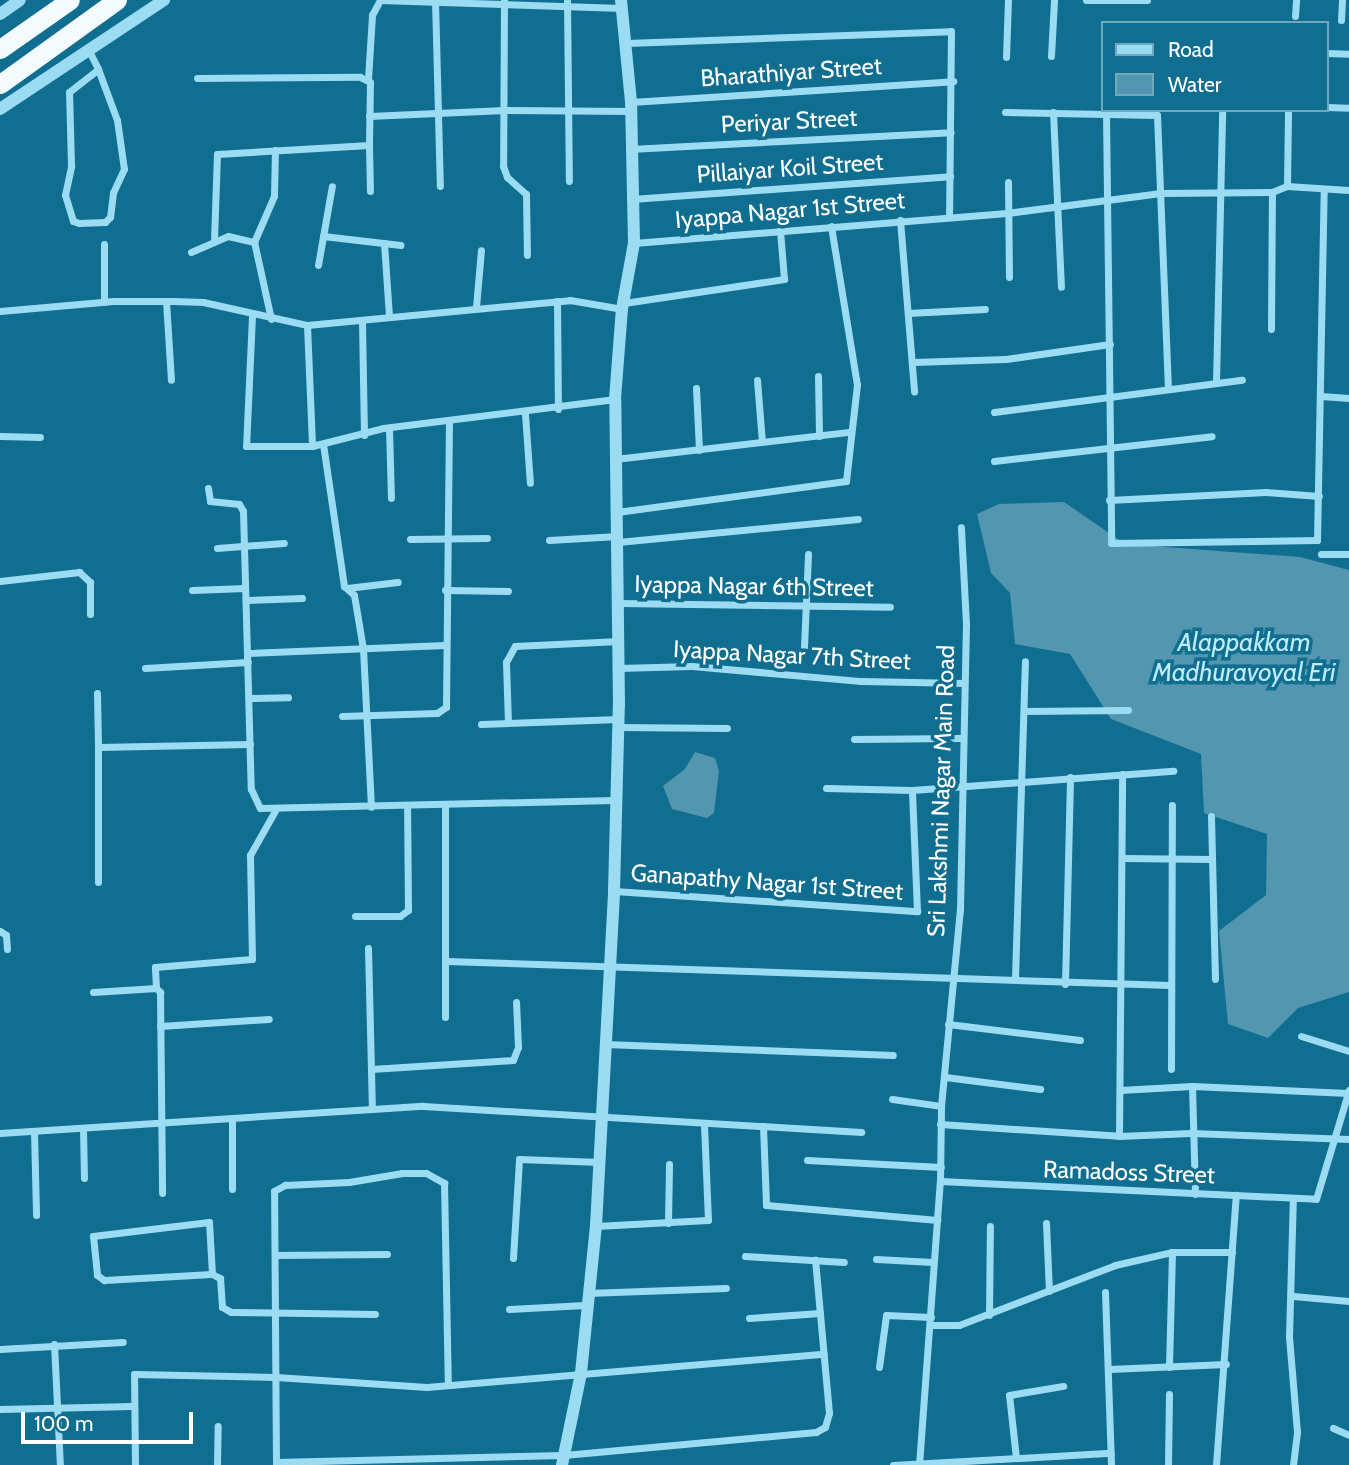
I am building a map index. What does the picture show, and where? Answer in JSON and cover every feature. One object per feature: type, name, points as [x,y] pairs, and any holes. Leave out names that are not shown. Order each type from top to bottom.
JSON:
[{"type":"highway","points":[[0,50],[71,0]]},
{"type":"highway","points":[[0,83],[117,0]]},
{"type":"street","points":[[0,14],[20,0]]},
{"type":"street","points":[[0,109],[164,0]]},
{"type":"street","points":[[370,191],[370,24],[380,0],[621,4],[627,43],[631,106],[629,149],[634,243],[623,306],[615,399],[619,668],[614,891],[596,1226],[586,1299],[581,1373],[563,1460]]},
{"type":"street","points":[[1006,57],[1008,0]]},
{"type":"street","points":[[1051,57],[1054,0]]},
{"type":"street","points":[[1086,0],[1147,0]]},
{"type":"street","points":[[1296,0],[1296,16]]},
{"type":"street","points":[[1341,20],[1342,0]]},
{"type":"street","points":[[435,1],[440,186]]},
{"type":"street","points":[[504,3],[503,166],[508,177],[526,194],[527,255]]},
{"type":"street","points":[[567,4],[569,181]]},
{"type":"street","points":[[627,43],[951,31],[953,81],[948,216]]},
{"type":"street","points":[[88,48],[98,69],[117,120],[124,169],[113,193],[110,217],[105,222],[79,223],[73,221],[65,195],[71,166],[69,92],[98,69]]},
{"type":"street","points":[[1328,53],[1349,54]]},
{"type":"street","points":[[197,78],[368,79]]},
{"type":"street","name":"Bharathiyar Street","points":[[369,116],[568,110],[953,81]]},
{"type":"street","points":[[1328,107],[1349,108]]},
{"type":"street","points":[[1005,112],[1157,115],[1168,388]]},
{"type":"street","points":[[1053,112],[1061,286]]},
{"type":"street","points":[[1216,383],[1222,112]]},
{"type":"street","points":[[1287,186],[1289,112]]},
{"type":"street","points":[[1106,113],[1110,344],[1108,394],[1110,500],[1114,544],[1296,540],[1319,536],[1324,189]]},
{"type":"street","name":"Periyar Street","points":[[629,149],[951,132]]},
{"type":"street","points":[[214,238],[217,154],[369,145]]},
{"type":"street","points":[[271,319],[254,242],[274,196],[275,149]]},
{"type":"street","name":"Pillaiyar Koil Street","points":[[632,199],[950,176]]},
{"type":"street","points":[[1008,183],[1009,277]]},
{"type":"street","points":[[318,265],[332,186]]},
{"type":"street","points":[[1270,329],[1272,192],[1287,186],[1349,190]]},
{"type":"street","name":"Iyappa Nagar 1st Street","points":[[634,243],[1007,213],[1161,193],[1272,192]]},
{"type":"street","points":[[900,220],[914,391]]},
{"type":"street","points":[[617,512],[836,485],[848,475],[849,432],[857,386],[831,226]]},
{"type":"street","points":[[0,311],[104,302],[203,302],[252,316],[307,325],[557,301],[623,306],[784,279],[780,230]]},
{"type":"street","points":[[191,252],[214,238],[236,236],[254,242]]},
{"type":"street","points":[[323,236],[400,245]]},
{"type":"street","points":[[384,243],[388,316]]},
{"type":"street","points":[[104,244],[104,302]]},
{"type":"street","points":[[476,307],[481,250]]},
{"type":"street","points":[[166,301],[171,380]]},
{"type":"street","points":[[557,301],[558,409]]},
{"type":"street","points":[[908,313],[985,309]]},
{"type":"street","points":[[252,316],[246,446],[312,446],[389,428],[525,414],[615,399]]},
{"type":"street","points":[[362,321],[364,435]]},
{"type":"street","points":[[307,325],[312,446]]},
{"type":"street","points":[[913,362],[1006,359],[1110,344]]},
{"type":"street","points":[[818,376],[819,436]]},
{"type":"street","points":[[757,380],[762,442]]},
{"type":"street","points":[[993,412],[1108,394],[1242,380]]},
{"type":"street","points":[[696,388],[699,450]]},
{"type":"street","points":[[1321,396],[1349,398]]},
{"type":"street","points":[[525,414],[530,483]]},
{"type":"street","points":[[342,716],[442,712],[449,421]]},
{"type":"street","points":[[389,428],[391,498]]},
{"type":"street","points":[[615,459],[849,432]]},
{"type":"street","points":[[0,436],[40,437]]},
{"type":"street","points":[[993,461],[1212,436]]},
{"type":"street","points":[[323,444],[348,589],[354,595],[363,649],[371,807]]},
{"type":"street","points":[[208,488],[210,501],[242,507],[251,797],[260,808],[615,800]]},
{"type":"street","points":[[1110,500],[1266,492],[1320,496]]},
{"type":"street","points":[[549,541],[618,539],[858,519]]},
{"type":"street","name":"Sri Lakshmi Nagar Main Road","points":[[919,1465],[941,1167],[941,1106],[960,910],[963,683],[961,527]]},
{"type":"street","points":[[410,539],[487,538]]},
{"type":"street","points":[[217,548],[284,543]]},
{"type":"street","points":[[804,647],[808,554]]},
{"type":"street","points":[[1321,554],[1349,554]]},
{"type":"street","points":[[0,581],[79,572],[90,582],[90,614]]},
{"type":"street","points":[[348,589],[398,582]]},
{"type":"street","points":[[192,590],[245,589]]},
{"type":"street","points":[[445,590],[508,591]]},
{"type":"street","points":[[246,600],[302,598]]},
{"type":"street","name":"Iyappa Nagar 6th Street","points":[[618,603],[890,607]]},
{"type":"street","points":[[508,723],[506,662],[515,646],[619,641]]},
{"type":"street","points":[[248,653],[445,645]]},
{"type":"street","points":[[1015,978],[1024,779],[1025,661]]},
{"type":"street","points":[[145,668],[248,662]]},
{"type":"street","name":"Iyappa Nagar 7th Street","points":[[619,668],[692,666],[861,681],[963,683]]},
{"type":"street","points":[[97,693],[98,882]]},
{"type":"street","points":[[249,698],[288,697]]},
{"type":"street","points":[[1024,711],[1128,710]]},
{"type":"street","points":[[481,724],[618,723],[727,728]]},
{"type":"street","points":[[854,739],[961,738]]},
{"type":"street","points":[[98,747],[250,744]]},
{"type":"street","points":[[826,788],[912,790],[1024,779],[1173,771]]},
{"type":"street","points":[[1119,1136],[1122,774]]},
{"type":"street","points":[[1065,984],[1070,777]]},
{"type":"street","name":"Ganapathy Nagar 1st Street","points":[[614,891],[917,911],[912,790]]},
{"type":"street","points":[[445,804],[445,1017]]},
{"type":"street","points":[[1171,1069],[1172,804]]},
{"type":"street","points":[[355,916],[400,916],[408,910],[407,806]]},
{"type":"street","points":[[162,1193],[160,1026],[155,967],[252,959],[250,855],[276,809]]},
{"type":"street","points":[[1211,816],[1215,979]]},
{"type":"street","points":[[1122,858],[1212,859]]},
{"type":"street","points":[[0,930],[6,934],[7,949]]},
{"type":"street","points":[[368,948],[372,1109]]},
{"type":"street","points":[[446,961],[1015,978],[1065,984],[1170,985]]},
{"type":"street","points":[[93,992],[156,988]]},
{"type":"street","points":[[371,1069],[513,1060],[518,1047],[516,1002]]},
{"type":"street","points":[[160,1026],[269,1019]]},
{"type":"street","points":[[948,1024],[1080,1040]]},
{"type":"street","points":[[1301,1036],[1349,1051]]},
{"type":"street","points":[[604,1044],[893,1055]]},
{"type":"street","points":[[945,1077],[1040,1089]]},
{"type":"street","points":[[1119,1090],[1192,1086],[1349,1092],[1334,1136]]},
{"type":"street","points":[[1192,1086],[1191,1133],[1195,1194]]},
{"type":"street","points":[[892,1099],[941,1106]]},
{"type":"street","points":[[0,1133],[423,1106],[861,1132]]},
{"type":"street","points":[[232,1118],[232,1189]]},
{"type":"street","points":[[596,1226],[709,1220],[704,1124]]},
{"type":"street","points":[[940,1124],[1119,1136],[1191,1133],[1334,1136],[1349,1139]]},
{"type":"street","points":[[764,1126],[766,1205],[937,1220]]},
{"type":"street","points":[[83,1128],[84,1178]]},
{"type":"street","points":[[34,1131],[36,1215]]},
{"type":"street","name":"Ramadoss Street","points":[[940,1181],[1316,1199],[1334,1136]]},
{"type":"street","points":[[513,1258],[519,1159],[600,1162]]},
{"type":"street","points":[[807,1160],[941,1167]]},
{"type":"street","points":[[668,1223],[669,1164]]},
{"type":"street","points":[[448,1385],[443,1183],[437,1178],[401,1173],[349,1182],[285,1185],[274,1191],[276,1463],[563,1460],[790,1438],[816,1432],[828,1419],[815,1260]]},
{"type":"street","points":[[1216,1465],[1226,1364],[1236,1195]]},
{"type":"street","points":[[1293,1198],[1293,1296],[1289,1338],[1297,1432],[1293,1465]]},
{"type":"street","points":[[212,1274],[209,1222],[93,1236],[99,1279],[212,1274],[220,1278],[224,1310],[375,1314]]},
{"type":"street","points":[[1046,1223],[1049,1291]]},
{"type":"street","points":[[989,1315],[990,1226]]},
{"type":"street","points":[[879,1367],[886,1315],[959,1325],[1115,1265],[1172,1252],[1232,1252]]},
{"type":"street","points":[[1169,1367],[1172,1252]]},
{"type":"street","points":[[275,1255],[387,1254]]},
{"type":"street","points":[[746,1256],[844,1262]]},
{"type":"street","points":[[876,1259],[933,1262]]},
{"type":"street","points":[[509,1309],[586,1299],[726,1288]]},
{"type":"street","points":[[1105,1292],[1111,1465]]},
{"type":"street","points":[[1293,1296],[1349,1301]]},
{"type":"street","points":[[749,1318],[820,1313]]},
{"type":"street","points":[[0,1349],[123,1342]]},
{"type":"street","points":[[54,1344],[60,1465]]},
{"type":"street","points":[[135,1465],[132,1406],[134,1374],[448,1385],[824,1354]]},
{"type":"street","points":[[1109,1369],[1226,1364]]},
{"type":"street","points":[[1016,1458],[1009,1395],[1063,1386]]},
{"type":"street","points":[[1168,1465],[1169,1394]]},
{"type":"street","points":[[0,1409],[132,1406]]},
{"type":"street","points":[[217,1465],[218,1426]]},
{"type":"street","points":[[1333,1428],[1349,1435]]},
{"type":"street","points":[[893,1465],[1111,1453]]},
{"type":"water","name":"Alappakkam Madhuravoyal Eri","points":[[1064,502],[1125,544],[1300,557],[1349,570],[1349,992],[1298,1008],[1268,1038],[1228,1024],[1219,931],[1266,895],[1267,834],[1204,813],[1201,754],[1111,719],[1070,654],[1015,644],[1010,593],[991,573],[977,514],[999,504]]},
{"type":"water","points":[[695,752],[715,758],[719,771],[714,813],[707,818],[672,809],[663,786],[685,769]]}]
